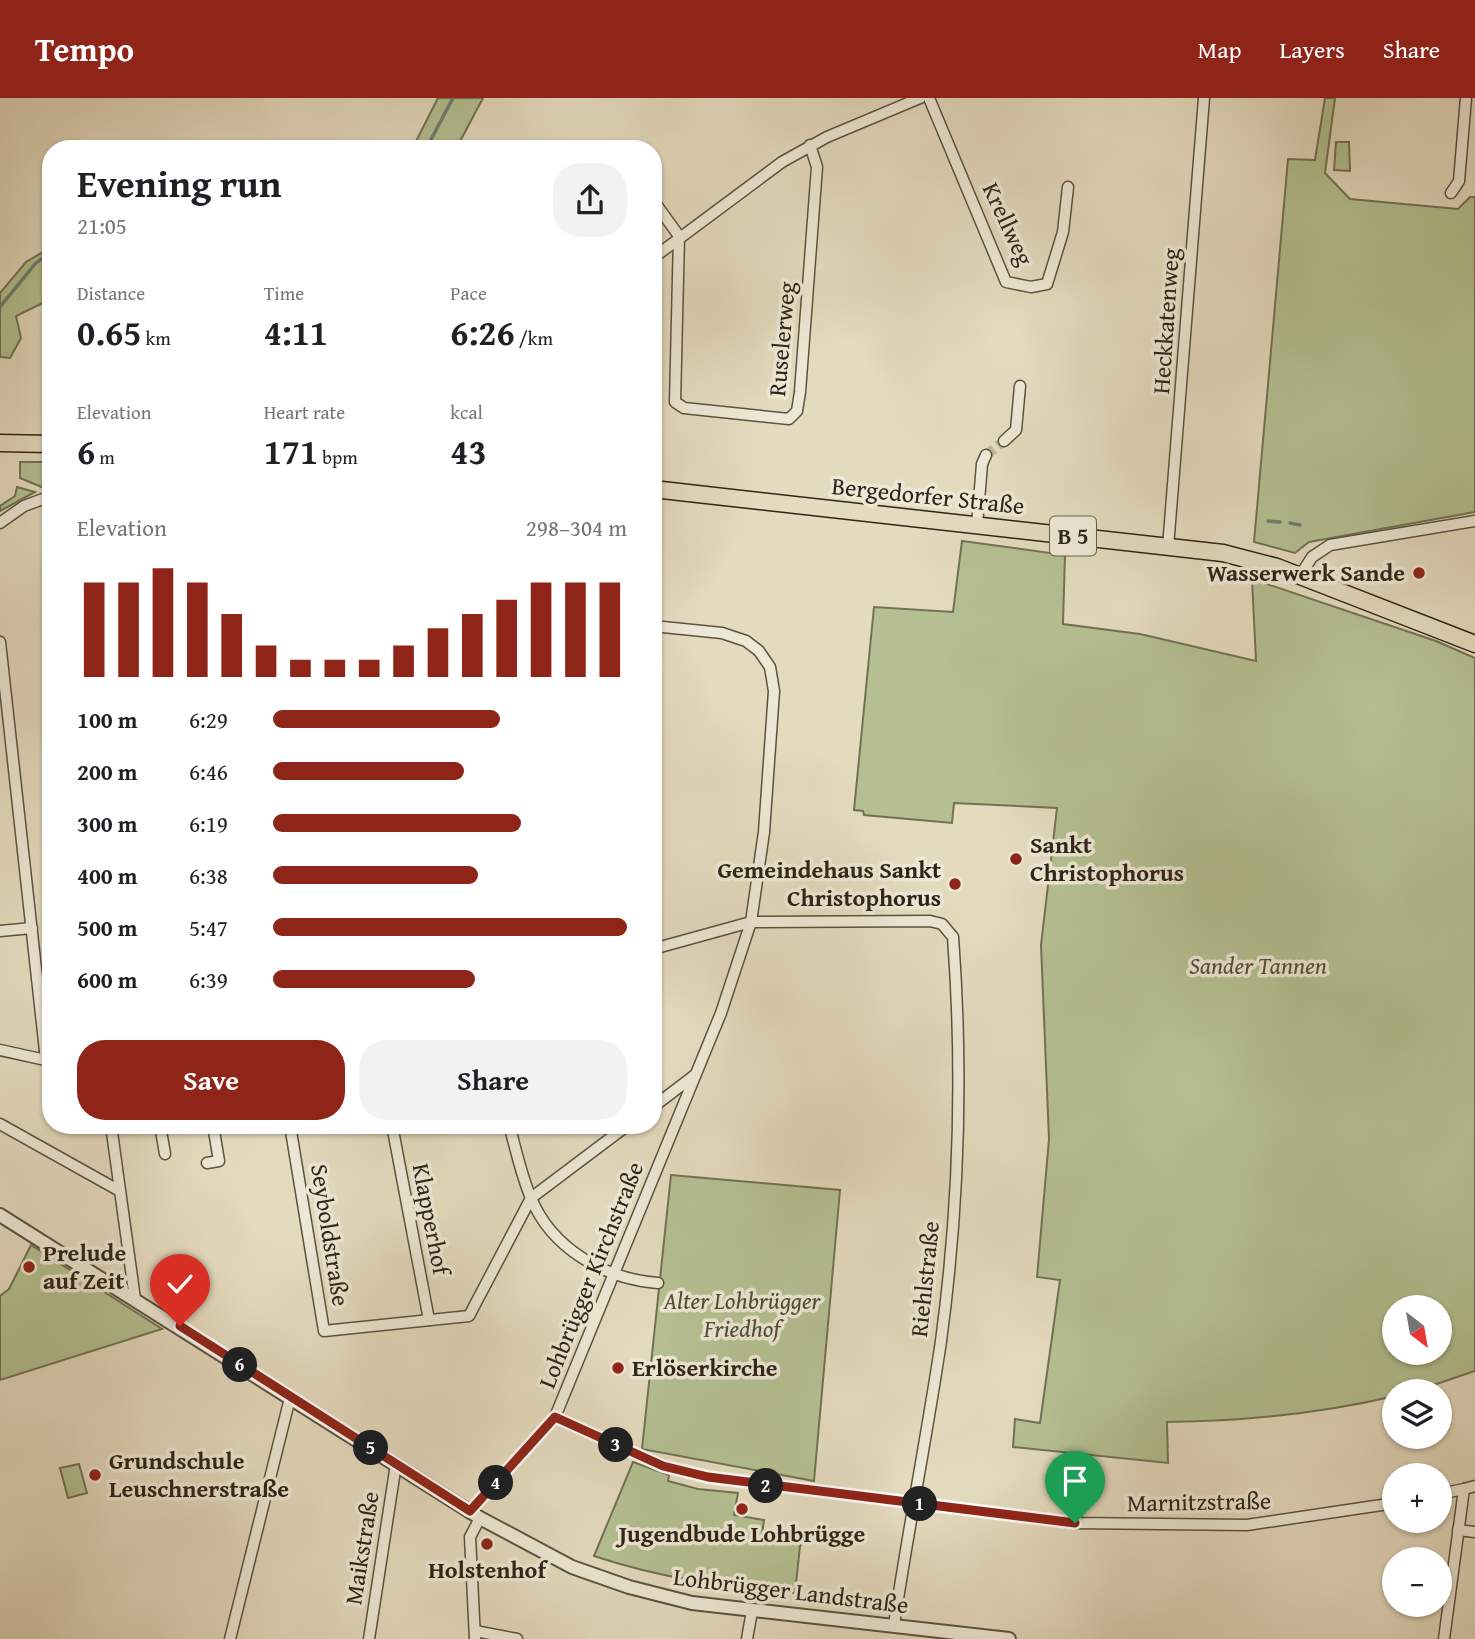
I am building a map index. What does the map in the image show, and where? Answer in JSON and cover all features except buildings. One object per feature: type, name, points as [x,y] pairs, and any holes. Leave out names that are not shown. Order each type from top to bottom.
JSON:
[{"type":"main road","points":[[2,441],[42,443]]},
{"type":"main road","name":"Bergedorfer Straße","points":[[662,490],[1223,553],[1300,576],[1475,644]]},
{"type":"street","points":[[662,251],[782,162],[810,145],[920,98]]},
{"type":"street","name":"Krellweg","points":[[929,98],[1006,282],[1031,286],[1047,284],[1062,232],[1068,187]]},
{"type":"street","name":"Heckkatenweg","points":[[1168,547],[1204,98]]},
{"type":"street","points":[[1451,193],[1459,181],[1466,98]]},
{"type":"street","name":"Ruselerweg","points":[[680,236],[676,402],[684,408],[791,418],[798,408],[817,167],[810,145]]},
{"type":"street","points":[[662,212],[680,236]]},
{"type":"street","points":[[1004,441],[1016,430],[1020,386]]},
{"type":"street","points":[[977,525],[982,464],[986,455]]},
{"type":"street","points":[[0,523],[24,506],[42,499]]},
{"type":"street","points":[[1300,576],[1312,557],[1330,545],[1475,521]]},
{"type":"street","name":"Lohbrügger Kirchstraße","points":[[475,1515],[555,1417],[721,1013],[751,922],[764,832],[774,691],[770,667],[759,651],[734,637],[662,627]]},
{"type":"street","points":[[0,642],[42,1010]]},
{"type":"street","name":"Riehlstraße","points":[[751,922],[930,921],[943,924],[951,933],[960,1041],[952,1232],[941,1341],[912,1503],[894,1625]]},
{"type":"street","points":[[662,946],[751,922]]},
{"type":"street","points":[[0,931],[32,928]]},
{"type":"street","points":[[0,1050],[42,1059]]},
{"type":"street","points":[[662,1100],[696,1074]]},
{"type":"street","points":[[0,1124],[118,1190]]},
{"type":"street","points":[[112,1134],[135,1299]]},
{"type":"street","points":[[162,1134],[165,1154]]},
{"type":"street","points":[[207,1163],[219,1161],[214,1134]]},
{"type":"street","name":"Seyboldstraße","points":[[291,1134],[324,1331],[469,1316],[531,1198]]},
{"type":"street","name":"Klapperhof","points":[[394,1134],[429,1320]]},
{"type":"street","points":[[512,1134],[531,1198],[548,1229],[574,1254],[614,1275],[632,1281],[658,1283]]},
{"type":"street","points":[[531,1198],[616,1134]]},
{"type":"street","name":"Lohbrügger Landstraße","points":[[0,1214],[475,1515],[546,1555],[608,1581],[692,1603],[894,1625],[947,1636],[1009,1639]]},
{"type":"street","points":[[230,1639],[290,1398]]},
{"type":"street","name":"Marnitzstraße","points":[[555,1417],[663,1466],[708,1477],[1075,1523],[1247,1525],[1382,1505]]},
{"type":"street","name":"Maikstraße","points":[[369,1639],[396,1464]]},
{"type":"street","points":[[1452,1492],[1475,1486]]},
{"type":"street","points":[[1444,1639],[1464,1489]]},
{"type":"street","points":[[475,1515],[470,1537],[475,1635],[517,1639]]},
{"type":"street","points":[[1458,1530],[1475,1532]]},
{"type":"street","points":[[747,1639],[752,1611]]},
{"type":"green space","points":[[438,98],[483,98],[461,140],[417,140]]},
{"type":"green space","points":[[1325,98],[1335,98],[1325,173],[1350,199],[1458,209],[1470,197],[1475,197],[1475,512],[1309,542],[1295,553],[1254,542],[1288,159],[1315,160]]},
{"type":"green space","points":[[1336,142],[1349,142],[1350,171],[1334,170]]},
{"type":"green space","points":[[42,253],[42,303],[16,316],[21,338],[10,358],[0,357],[0,293],[26,262]]},
{"type":"green space","points":[[20,462],[42,462],[42,487],[20,478]]},
{"type":"green space","points":[[17,487],[35,492],[0,511],[0,506],[15,496]]},
{"type":"green space","name":"Sander Tannen","points":[[962,541],[1065,555],[1063,624],[1140,634],[1256,661],[1252,579],[1436,641],[1475,658],[1475,1371],[1451,1379],[1382,1379],[1382,1399],[1338,1408],[1253,1418],[1167,1422],[1168,1463],[1013,1447],[1015,1419],[1040,1423],[1060,1280],[1037,1277],[1049,1139],[1041,945],[1057,808],[954,803],[952,823],[864,815],[863,811],[854,810],[874,607],[953,612]]},
{"type":"green space","name":"Alter Lohbrügger Friedhof","points":[[671,1175],[840,1190],[814,1481],[642,1449]]},
{"type":"green space","points":[[31,1245],[162,1329],[0,1380],[0,1296],[9,1289]]},
{"type":"green space","points":[[633,1462],[669,1475],[668,1481],[698,1489],[738,1493],[734,1515],[764,1520],[762,1534],[804,1542],[800,1546],[795,1593],[693,1580],[594,1556]]},
{"type":"green space","points":[[79,1464],[87,1493],[68,1498],[60,1468]]},
{"type":"waterway","points":[[431,140],[453,98]]},
{"type":"waterway","points":[[0,307],[42,259]]},
{"type":"waterway","points":[[1268,521],[1280,522]]},
{"type":"waterway","points":[[1290,523],[1300,525]]},
{"type":"tunnel","points":[[986,455],[1004,441]]},
{"type":"place","name":"Wasserwerk Sande","points":[[1419,573]]},
{"type":"place","name":"Sankt Christophorus","points":[[1016,859]]},
{"type":"place","name":"Gemeindehaus Sankt Christophorus","points":[[955,884]]},
{"type":"place","name":"Prelude auf Zeit","points":[[29,1267]]},
{"type":"place","name":"Erlöserkirche","points":[[618,1368]]},
{"type":"place","name":"Grundschule Leuschnerstraße","points":[[95,1475]]},
{"type":"place","name":"Jugendbude Lohbrügge","points":[[742,1509]]},
{"type":"place","name":"Holstenhof","points":[[487,1544]]},
{"type":"route","points":[[180,1326],[470,1511],[555,1417],[640,1457],[663,1466],[708,1477],[1075,1523]]}]
